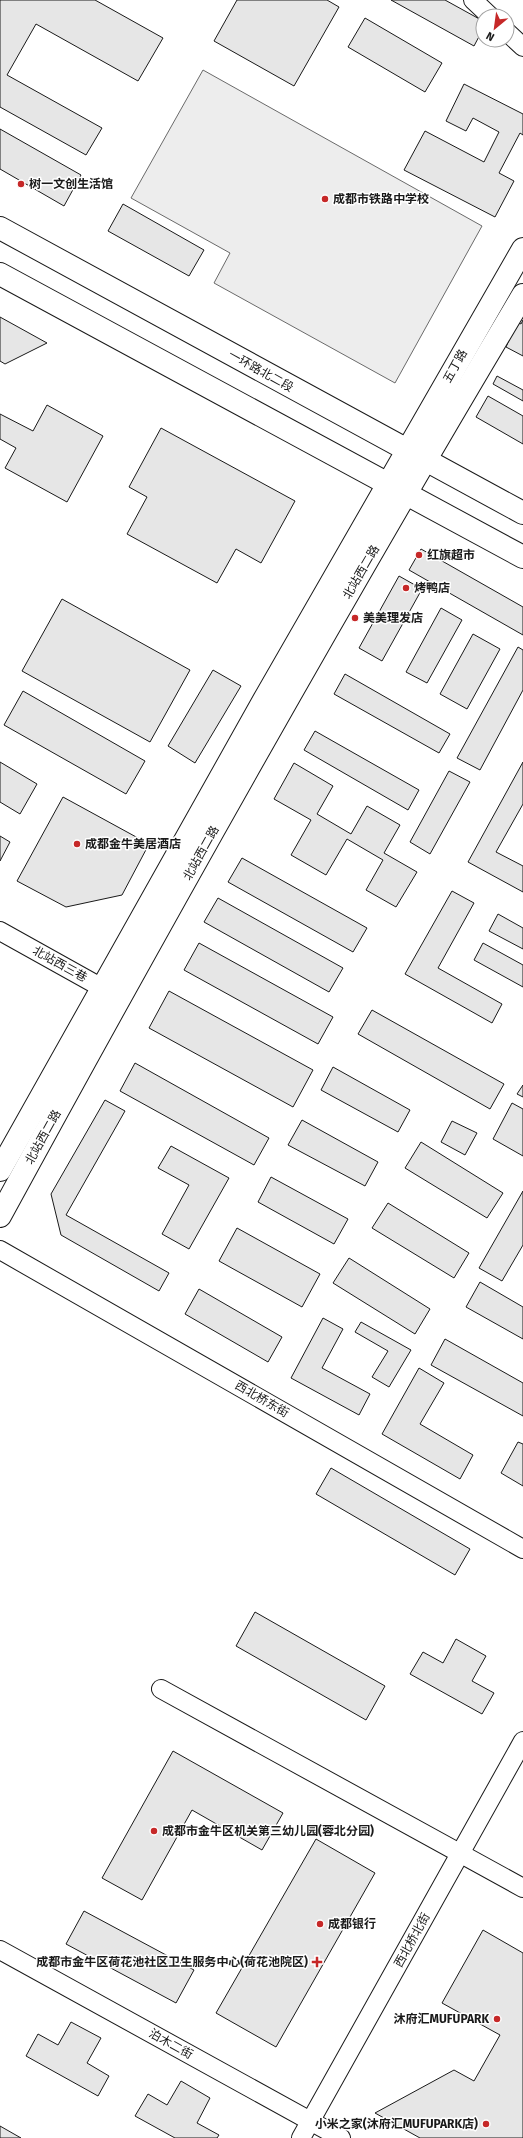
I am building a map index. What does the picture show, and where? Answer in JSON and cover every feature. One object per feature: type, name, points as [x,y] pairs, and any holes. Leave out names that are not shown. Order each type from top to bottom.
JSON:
[{"type":"main road","name":"一环路北二段","points":[[0,228],[523,513]]},
{"type":"main road","name":"五丁路","points":[[398,489],[523,249]]},
{"type":"main road","points":[[0,274],[523,557]]},
{"type":"main road","name":"五丁路","points":[[417,455],[523,295]]},
{"type":"main road","name":"北站西二路","points":[[0,1170],[110,993],[398,489]]},
{"type":"main road","name":"北站西二路","points":[[0,1216],[110,993]]},
{"type":"street","points":[[473,0],[482,8]]},
{"type":"street","points":[[515,40],[523,47]]},
{"type":"street","name":"北站西三巷","points":[[0,931],[110,993]]},
{"type":"street","name":"西北桥东街","points":[[0,1250],[523,1549]]},
{"type":"street","points":[[161,1689],[523,1888]]},
{"type":"street","name":"西北桥北街","points":[[301,2138],[523,1741]]},
{"type":"street","name":"泊木二街","points":[[0,1950],[341,2138]]},
{"type":"shaded area","points":[[203,70],[482,226],[395,383],[214,283],[230,253],[131,198]]},
{"type":"building","points":[[0,0],[95,0],[163,38],[138,81],[36,24],[7,75],[102,128],[86,155],[0,107]]},
{"type":"building","points":[[237,0],[327,0],[339,7],[294,86],[214,41]]},
{"type":"building","points":[[391,0],[445,0],[475,17],[474,46]]},
{"type":"building","points":[[365,18],[442,63],[425,92],[348,47]]},
{"type":"building","points":[[464,84],[523,114],[523,135],[520,133],[499,173],[514,181],[495,217],[404,170],[425,131],[484,162],[499,132],[473,118],[466,131],[446,121]]},
{"type":"building","points":[[0,129],[81,175],[64,206],[0,169]]},
{"type":"building","points":[[123,204],[204,250],[189,276],[108,231]]},
{"type":"building","points":[[0,317],[47,343],[5,364],[0,361]]},
{"type":"building","points":[[523,320],[523,356],[506,347],[517,322],[521,324]]},
{"type":"building","points":[[497,376],[523,390],[523,401],[493,384]]},
{"type":"building","points":[[488,396],[523,416],[523,444],[476,417]]},
{"type":"building","points":[[47,405],[103,436],[67,502],[5,468],[16,448],[0,439],[0,414],[33,431]]},
{"type":"building","points":[[161,428],[295,501],[261,563],[236,549],[217,583],[127,534],[147,497],[129,487]]},
{"type":"building","points":[[421,549],[523,607],[523,635],[409,570]]},
{"type":"building","points":[[399,576],[422,589],[382,661],[359,648]]},
{"type":"building","points":[[62,599],[190,670],[150,742],[22,671]]},
{"type":"building","points":[[441,608],[462,620],[427,683],[406,672]]},
{"type":"building","points":[[473,634],[500,649],[467,709],[440,694]]},
{"type":"building","points":[[518,647],[523,650],[523,690],[480,770],[457,758]]},
{"type":"building","points":[[213,670],[241,686],[195,763],[168,746]]},
{"type":"building","points":[[345,674],[450,734],[439,753],[334,694]]},
{"type":"building","points":[[23,691],[145,761],[126,794],[4,725]]},
{"type":"building","points":[[315,731],[419,790],[408,810],[304,750]]},
{"type":"building","points":[[0,762],[37,784],[20,814],[0,802]]},
{"type":"building","points":[[523,762],[523,804],[496,852],[523,866],[523,892],[468,862]]},
{"type":"building","points":[[294,763],[333,786],[317,814],[351,834],[367,806],[400,825],[384,853],[417,872],[396,907],[366,890],[383,860],[347,839],[326,875],[291,855],[311,820],[274,799]]},
{"type":"building","points":[[449,771],[470,782],[430,854],[410,842]]},
{"type":"building","points":[[63,797],[149,844],[122,895],[66,907],[17,881]]},
{"type":"building","points":[[0,836],[10,842],[0,861]]},
{"type":"building","points":[[242,858],[367,928],[353,952],[228,882]]},
{"type":"building","points":[[452,891],[474,903],[438,968],[502,1004],[492,1023],[405,974]]},
{"type":"building","points":[[218,898],[343,968],[329,992],[204,922]]},
{"type":"building","points":[[498,914],[523,928],[523,949],[489,931]]},
{"type":"building","points":[[199,943],[333,1017],[318,1044],[184,970]]},
{"type":"building","points":[[483,943],[523,965],[523,987],[474,960]]},
{"type":"building","points":[[169,991],[313,1070],[293,1107],[149,1028]]},
{"type":"building","points":[[372,1010],[504,1084],[490,1109],[358,1034]]},
{"type":"building","points":[[135,1063],[269,1138],[254,1165],[120,1091]]},
{"type":"building","points":[[333,1067],[410,1110],[398,1132],[321,1090]]},
{"type":"building","points":[[523,1085],[523,1097],[517,1094]]},
{"type":"building","points":[[105,1100],[125,1111],[66,1215],[169,1273],[159,1291],[61,1235],[51,1194]]},
{"type":"building","points":[[512,1103],[523,1109],[523,1156],[493,1139]]},
{"type":"building","points":[[302,1120],[378,1162],[365,1186],[288,1145]]},
{"type":"building","points":[[452,1121],[477,1133],[465,1155],[441,1142]]},
{"type":"building","points":[[421,1142],[503,1193],[487,1218],[405,1168]]},
{"type":"building","points":[[171,1146],[229,1178],[189,1249],[162,1234],[189,1185],[158,1168]]},
{"type":"building","points":[[271,1177],[348,1219],[334,1244],[258,1202]]},
{"type":"building","points":[[523,1191],[523,1245],[502,1281],[479,1268]]},
{"type":"building","points":[[388,1203],[469,1253],[454,1278],[372,1228]]},
{"type":"building","points":[[237,1228],[320,1274],[302,1307],[219,1261]]},
{"type":"building","points":[[349,1258],[430,1309],[415,1334],[333,1283]]},
{"type":"building","points":[[480,1282],[523,1307],[523,1339],[466,1307]]},
{"type":"building","points":[[199,1289],[282,1337],[268,1362],[185,1314]]},
{"type":"building","points":[[323,1318],[343,1329],[322,1368],[370,1394],[359,1415],[291,1378]]},
{"type":"building","points":[[361,1322],[411,1350],[389,1387],[372,1377],[388,1351],[355,1332]]},
{"type":"building","points":[[445,1339],[523,1383],[523,1416],[431,1365]]},
{"type":"building","points":[[419,1368],[444,1383],[420,1424],[473,1455],[460,1479],[382,1434]]},
{"type":"building","points":[[518,1442],[523,1444],[523,1486],[501,1473]]},
{"type":"building","points":[[331,1468],[470,1549],[455,1575],[316,1494]]},
{"type":"building","points":[[255,1612],[385,1686],[366,1720],[236,1646]]},
{"type":"building","points":[[456,1639],[486,1656],[472,1681],[494,1693],[482,1714],[410,1674],[423,1652],[443,1663]]},
{"type":"building","name":"成都市金牛区机关第三幼儿园(蓉北分园)","points":[[173,1751],[283,1813],[262,1850],[192,1810],[142,1900],[102,1878]]},
{"type":"building","points":[[316,1839],[375,1873],[276,2047],[216,2013]]},
{"type":"building","points":[[84,1911],[194,1970],[176,2003],[66,1944]]},
{"type":"building","name":"沐府汇MUFUPARK","points":[[483,1930],[523,1953],[523,2138],[420,2138],[375,2113],[454,2070],[474,2081],[500,2035],[442,2003]]},
{"type":"building","points":[[71,2022],[101,2038],[87,2063],[109,2076],[98,2096],[26,2056],[38,2034],[58,2045]]},
{"type":"building","points":[[181,2081],[210,2098],[197,2123],[219,2135],[217,2138],[175,2138],[135,2116],[148,2094],[167,2105]]},
{"type":"building","points":[[0,2126],[21,2138],[0,2138]]},
{"type":"place","name":"树一文创生活馆","points":[[21,184]]},
{"type":"place","name":"成都市铁路中学校","points":[[325,199]]},
{"type":"place","name":"红旗超市","points":[[419,555]]},
{"type":"place","name":"烤鸭店","points":[[406,588]]},
{"type":"place","name":"美美理发店","points":[[355,618]]},
{"type":"place","name":"成都金牛美居酒店","points":[[77,844]]},
{"type":"place","name":"成都市金牛区机关第三幼儿园(蓉北分园)","points":[[154,1831]]},
{"type":"place","name":"成都银行","points":[[320,1924]]},
{"type":"place","name":"成都市金牛区荷花池社区卫生服务中心(荷花池院区)","points":[[317,1962]]},
{"type":"place","name":"沐府汇MUFUPARK","points":[[497,2019]]},
{"type":"place","name":"小米之家(沐府汇MUFUPARK店)","points":[[486,2124]]}]
